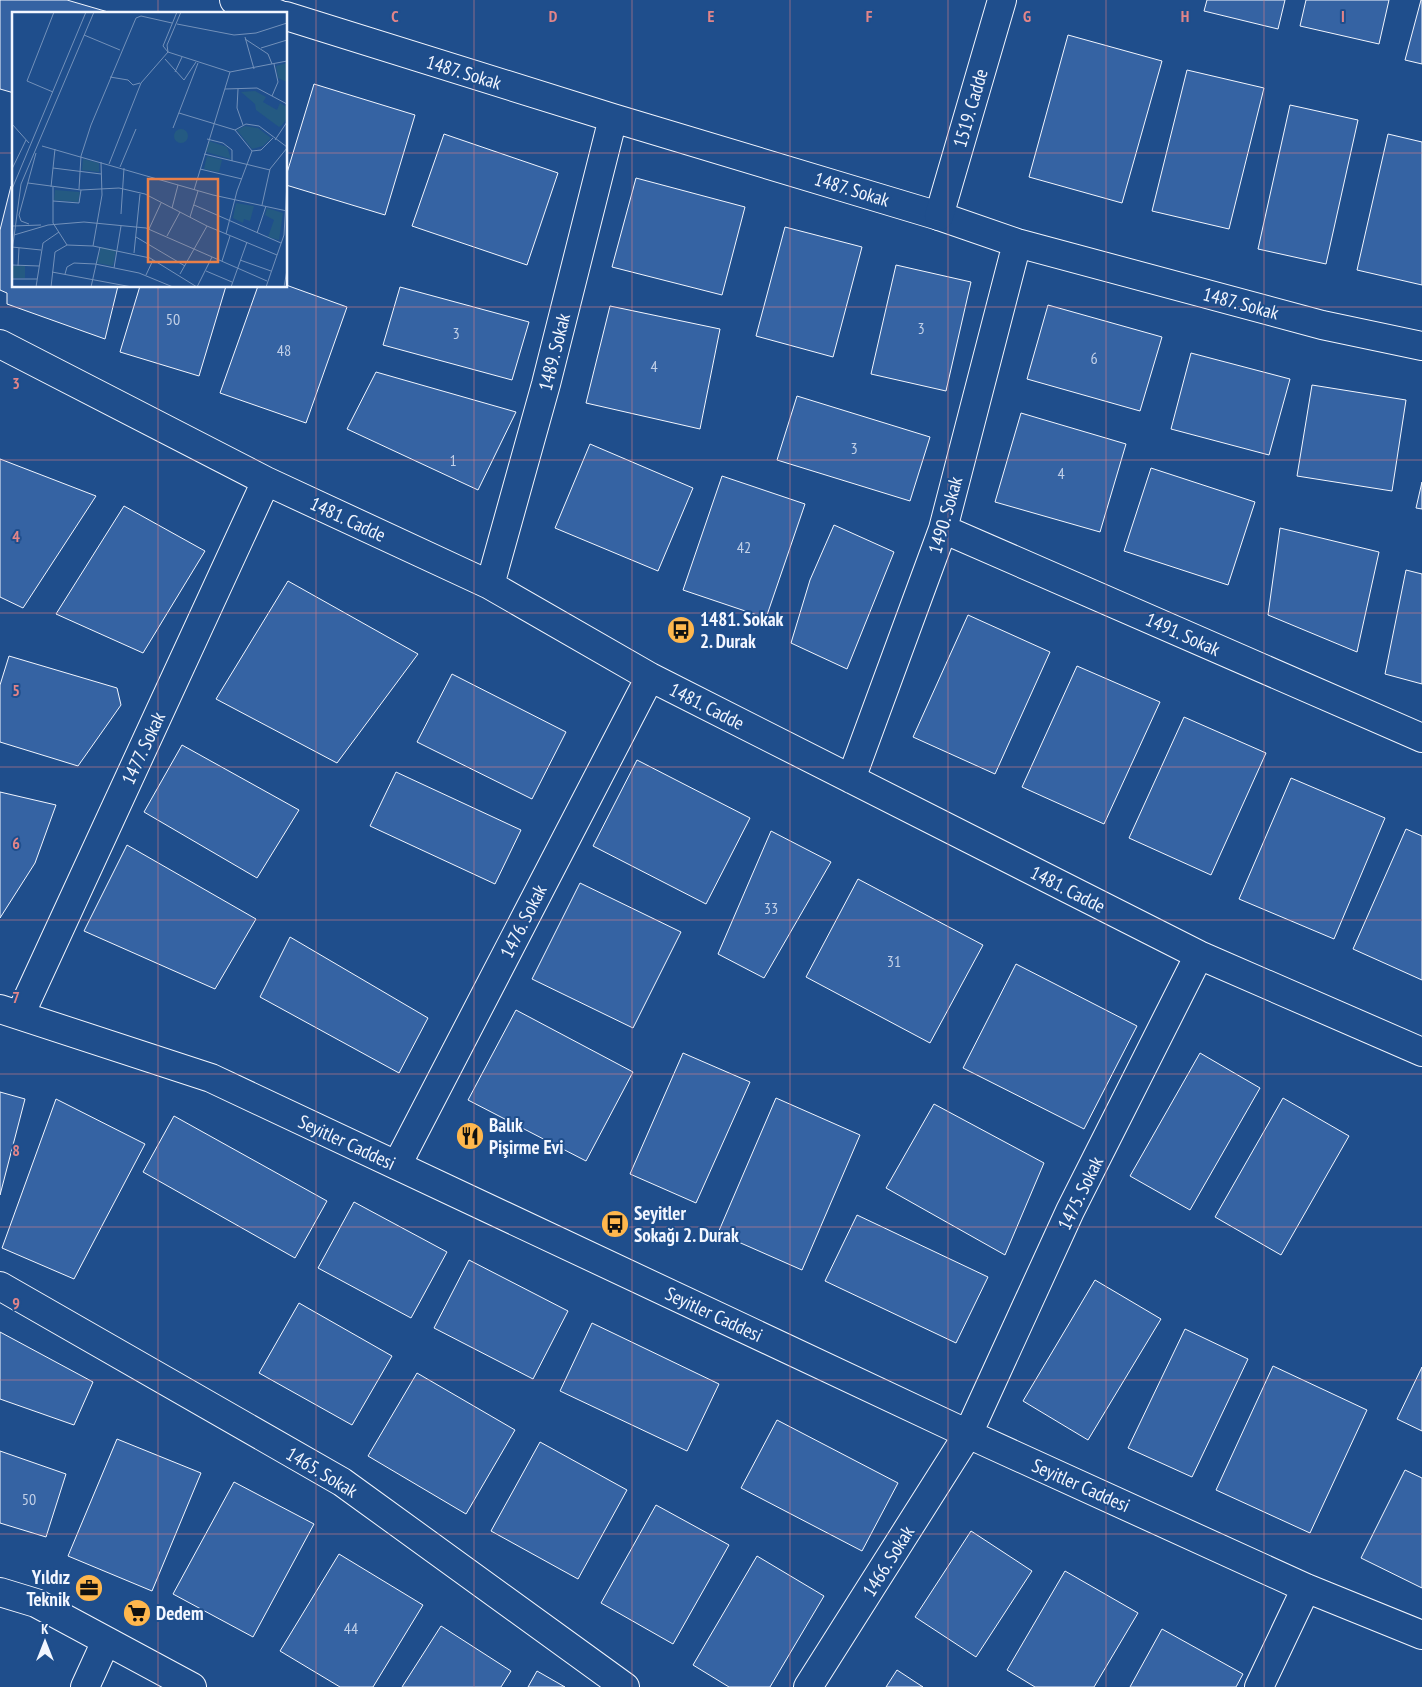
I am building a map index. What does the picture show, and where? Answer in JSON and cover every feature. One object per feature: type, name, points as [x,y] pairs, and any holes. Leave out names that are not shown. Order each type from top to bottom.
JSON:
[{"type":"street","points":[[234,0],[272,12]]},
{"type":"street","name":"1519. Cadde","points":[[939,216],[1002,0]]},
{"type":"street","name":"1487. Sokak","points":[[288,17],[612,118],[939,216],[1017,243],[1322,325],[1422,346]]},
{"type":"street","name":"1489. Sokak","points":[[490,584],[546,384],[612,118]]},
{"type":"street","name":"1490. Sokak","points":[[851,779],[943,529],[1017,243]]},
{"type":"street","name":"1481. Cadde","points":[[0,344],[266,481],[490,584],[650,678],[1199,955],[1422,1052]]},
{"type":"street","name":"1477. Sokak","points":[[10,1012],[266,481]]},
{"type":"street","name":"1491. Sokak","points":[[943,529],[1422,738]]},
{"type":"street","name":"1476. Sokak","points":[[397,1165],[650,678]]},
{"type":"street","name":"1475. Sokak","points":[[968,1434],[1070,1211],[1199,955]]},
{"type":"street","name":"Seyitler Caddesi","points":[[10,1012],[211,1078],[968,1434],[1306,1588],[1422,1635]]},
{"type":"street","name":"1465. Sokak","points":[[0,1286],[342,1482],[625,1687]]},
{"type":"street","name":"1466. Sokak","points":[[808,1687],[968,1434]]},
{"type":"street","points":[[1260,1687],[1306,1588]]},
{"type":"street","points":[[0,1592],[36,1603],[192,1687]]},
{"type":"street","points":[[85,1687],[106,1640]]},
{"type":"building","points":[[0,0],[67,0],[108,12],[12,12],[12,92],[0,89]]},
{"type":"building","points":[[1207,0],[1285,0],[1278,29],[1204,11]]},
{"type":"building","points":[[1306,0],[1389,0],[1379,44],[1300,26]]},
{"type":"building","points":[[1422,0],[1422,64],[1405,60]]},
{"type":"building","points":[[1068,35],[1162,61],[1122,203],[1029,177]]},
{"type":"building","points":[[1187,70],[1264,88],[1229,229],[1152,211]]},
{"type":"building","points":[[314,84],[415,115],[385,215],[288,186],[288,169]]},
{"type":"building","points":[[1290,105],[1358,120],[1326,264],[1258,249]]},
{"type":"building","points":[[444,134],[558,173],[527,265],[412,226]]},
{"type":"building","points":[[1388,134],[1422,142],[1422,285],[1357,270]]},
{"type":"building","points":[[636,178],[745,207],[722,295],[612,267]]},
{"type":"building","points":[[11,186],[12,288],[118,288],[105,339],[7,304],[7,293],[0,290],[0,230]]},
{"type":"building","points":[[785,227],[862,247],[833,357],[756,336]]},
{"type":"building","points":[[896,265],[971,282],[946,391],[871,374]]},
{"type":"building","points":[[288,286],[347,307],[306,423],[220,393],[257,288],[288,288]]},
{"type":"building","points":[[400,287],[529,322],[512,380],[383,345]]},
{"type":"building","points":[[139,288],[225,288],[199,376],[120,352]]},
{"type":"building","points":[[1048,305],[1162,337],[1140,411],[1027,379]]},
{"type":"building","points":[[610,306],[720,329],[700,429],[586,403]]},
{"type":"building","points":[[1191,353],[1290,379],[1269,455],[1171,429]]},
{"type":"building","points":[[376,372],[516,412],[478,490],[347,429]]},
{"type":"building","points":[[1312,385],[1406,400],[1392,491],[1297,476]]},
{"type":"building","points":[[797,396],[930,437],[910,501],[777,460]]},
{"type":"building","points":[[1021,413],[1126,444],[1100,532],[995,502]]},
{"type":"building","points":[[590,444],[693,488],[658,571],[555,528]]},
{"type":"building","points":[[0,459],[96,496],[23,608],[0,597]]},
{"type":"building","points":[[1151,468],[1255,502],[1228,585],[1124,551]]},
{"type":"building","points":[[722,476],[805,504],[766,618],[683,590]]},
{"type":"building","points":[[1422,482],[1422,509],[1416,508]]},
{"type":"building","points":[[124,506],[205,551],[143,653],[56,614]]},
{"type":"building","points":[[834,525],[894,552],[847,669],[791,643],[810,580]]},
{"type":"building","points":[[1280,528],[1379,552],[1357,652],[1268,615]]},
{"type":"building","points":[[1406,570],[1422,574],[1422,684],[1385,674]]},
{"type":"building","points":[[288,581],[418,654],[337,763],[216,699]]},
{"type":"building","points":[[968,615],[1050,652],[995,774],[913,737]]},
{"type":"building","points":[[9,656],[117,688],[121,705],[78,766],[0,742],[0,685]]},
{"type":"building","points":[[1077,666],[1160,702],[1104,824],[1022,787]]},
{"type":"building","points":[[452,674],[566,732],[532,799],[417,742]]},
{"type":"building","points":[[1184,717],[1266,753],[1211,875],[1129,838]]},
{"type":"building","points":[[182,745],[299,810],[257,878],[144,812]]},
{"type":"building","points":[[637,760],[750,818],[706,904],[593,846]]},
{"type":"building","points":[[396,772],[521,830],[495,884],[370,826]]},
{"type":"building","points":[[1291,778],[1385,818],[1334,939],[1239,899]]},
{"type":"building","points":[[0,792],[56,805],[35,863],[0,918]]},
{"type":"building","points":[[1406,829],[1422,836],[1422,980],[1353,949]]},
{"type":"building","points":[[771,831],[831,862],[764,978],[718,954]]},
{"type":"building","points":[[127,845],[256,919],[215,989],[84,931]]},
{"type":"building","points":[[858,879],[983,945],[930,1043],[806,977]]},
{"type":"building","points":[[580,883],[681,932],[633,1028],[532,979]]},
{"type":"building","points":[[290,937],[428,1018],[399,1073],[260,997]]},
{"type":"building","points":[[1016,964],[1137,1026],[1084,1129],[963,1068]]},
{"type":"building","points":[[516,1010],[633,1072],[586,1161],[468,1100]]},
{"type":"building","points":[[683,1053],[750,1082],[696,1203],[630,1174]]},
{"type":"building","points":[[1200,1053],[1260,1088],[1190,1210],[1130,1176]]},
{"type":"building","points":[[0,1092],[25,1099],[0,1195]]},
{"type":"building","points":[[776,1098],[860,1135],[802,1270],[718,1233]]},
{"type":"building","points":[[1283,1098],[1349,1136],[1281,1255],[1215,1217]]},
{"type":"building","points":[[56,1099],[145,1144],[74,1279],[2,1248]]},
{"type":"building","points":[[934,1104],[1044,1163],[1005,1255],[886,1188]]},
{"type":"building","points":[[174,1116],[327,1201],[295,1258],[143,1172]]},
{"type":"building","points":[[354,1202],[447,1252],[411,1318],[318,1268]]},
{"type":"building","points":[[857,1215],[988,1277],[956,1343],[825,1281]]},
{"type":"building","points":[[469,1260],[568,1311],[533,1379],[434,1328]]},
{"type":"building","points":[[1095,1280],[1161,1319],[1088,1440],[1023,1401]]},
{"type":"building","points":[[299,1303],[392,1356],[352,1425],[259,1373]]},
{"type":"building","points":[[592,1323],[719,1384],[687,1451],[560,1391]]},
{"type":"building","points":[[1185,1329],[1248,1359],[1192,1477],[1128,1448]]},
{"type":"building","points":[[0,1332],[93,1382],[74,1425],[0,1399]]},
{"type":"building","points":[[1273,1366],[1367,1410],[1310,1533],[1216,1490]]},
{"type":"building","points":[[1422,1367],[1422,1431],[1397,1419]]},
{"type":"building","points":[[417,1373],[515,1430],[466,1514],[368,1456]]},
{"type":"building","points":[[777,1420],[898,1483],[862,1551],[741,1488]]},
{"type":"building","points":[[117,1439],[201,1473],[152,1591],[68,1556]]},
{"type":"building","points":[[540,1442],[627,1490],[578,1579],[491,1531]]},
{"type":"building","points":[[0,1451],[66,1474],[46,1537],[0,1523]]},
{"type":"building","points":[[1405,1470],[1422,1478],[1422,1588],[1361,1558]]},
{"type":"building","points":[[234,1482],[314,1524],[253,1637],[173,1594]]},
{"type":"building","points":[[656,1505],[729,1545],[673,1644],[601,1603]]},
{"type":"building","points":[[971,1531],[1032,1571],[976,1657],[915,1617]]},
{"type":"building","points":[[339,1554],[423,1605],[373,1687],[340,1687],[280,1651]]},
{"type":"building","points":[[757,1556],[824,1596],[770,1687],[729,1687],[693,1665]]},
{"type":"building","points":[[1065,1571],[1138,1613],[1094,1687],[1035,1687],[1007,1670]]},
{"type":"building","points":[[441,1626],[511,1671],[501,1687],[402,1687]]},
{"type":"building","points":[[1162,1629],[1243,1674],[1236,1687],[1130,1687]]},
{"type":"building","points":[[897,1670],[923,1687],[886,1687]]},
{"type":"building","points":[[537,1671],[565,1687],[528,1687]]},
{"type":"place","name":"1481. Sokak 2. Durak","points":[[681,630]]},
{"type":"place","name":"Balık Pişirme Evi","points":[[470,1136]]},
{"type":"place","name":"Seyitler Sokağı 2. Durak","points":[[615,1224]]},
{"type":"place","name":"Yıldız Teknik","points":[[89,1588]]},
{"type":"place","name":"Dedem","points":[[137,1613]]}]
